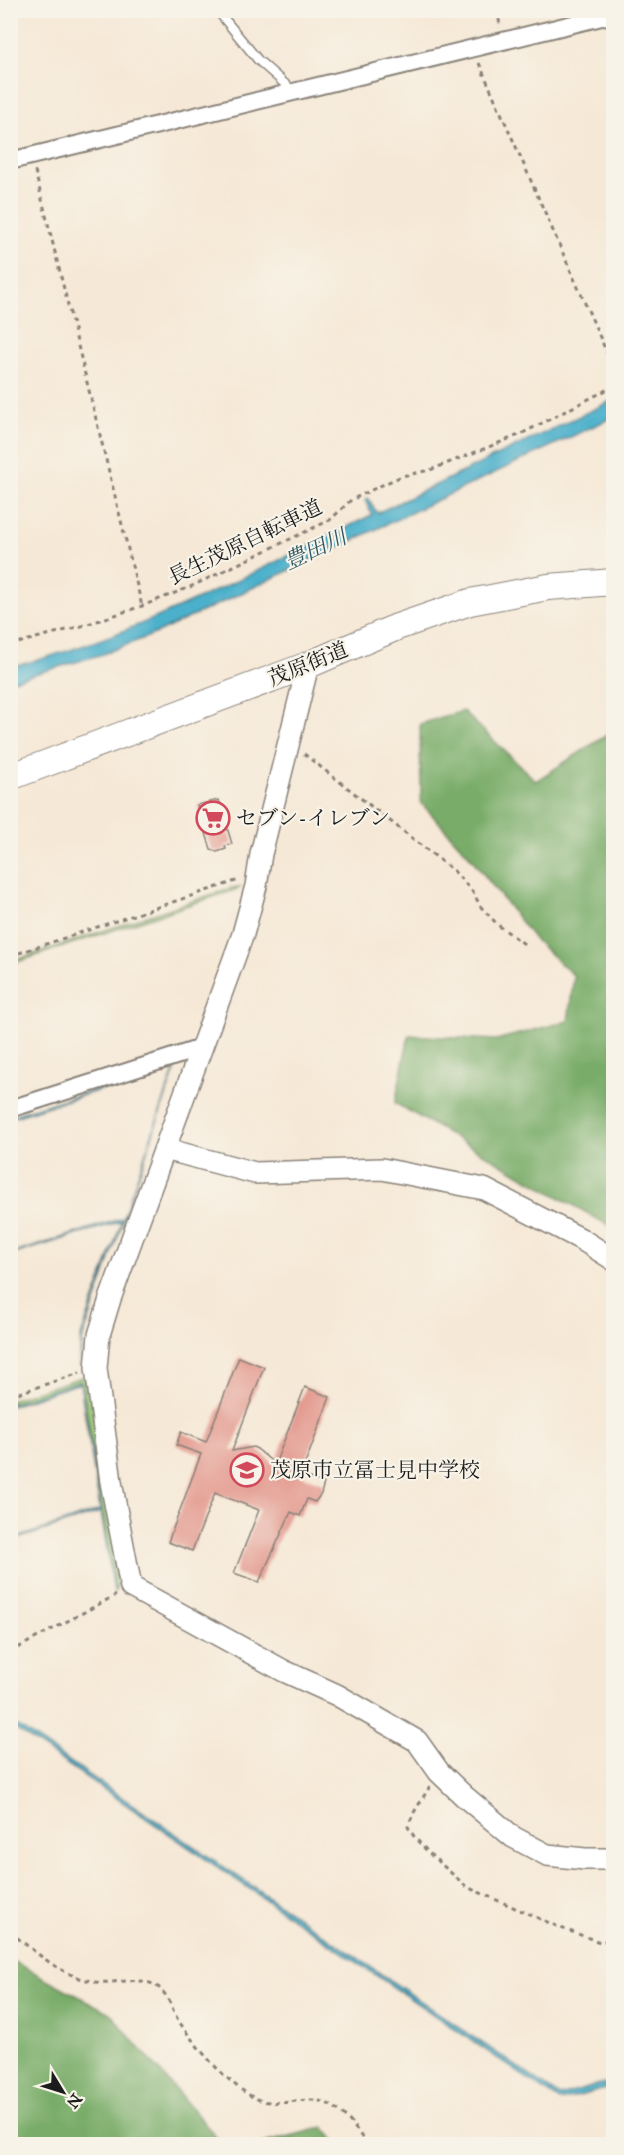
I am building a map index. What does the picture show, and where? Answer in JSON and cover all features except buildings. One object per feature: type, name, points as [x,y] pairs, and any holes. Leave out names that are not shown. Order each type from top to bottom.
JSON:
[{"type":"main road","name":"茂原街道","points":[[10,777],[308,665],[397,627],[470,602],[548,587],[614,582]]},
{"type":"street","points":[[10,161],[614,14]]},
{"type":"street","points":[[308,665],[243,934],[110,1299],[99,1335],[96,1368],[111,1482],[131,1587],[284,1671],[337,1695],[417,1741],[439,1772],[513,1837],[547,1855],[585,1859],[614,1858]]},
{"type":"street","points":[[10,1109],[201,1048]]},
{"type":"street","points":[[165,1149],[255,1173],[382,1169],[484,1189],[581,1239],[614,1260]]},
{"type":"lane","points":[[217,10],[258,60],[294,92]]},
{"type":"path","points":[[472,47],[614,369]]},
{"type":"path","points":[[31,156],[142,606]]},
{"type":"path","name":"長生茂原自転車道","points":[[10,645],[85,626],[190,587],[330,520],[351,500],[384,484],[402,476],[430,470],[519,435],[614,386]]},
{"type":"path","points":[[288,741],[453,870],[498,925],[527,946]]},
{"type":"path","points":[[10,956],[258,873]]},
{"type":"path","points":[[10,1396],[96,1368]]},
{"type":"path","points":[[10,1652],[131,1587]]},
{"type":"path","points":[[439,1772],[413,1814],[408,1827],[432,1856],[467,1887],[561,1928],[600,1942],[614,1939]]},
{"type":"path","points":[[10,1932],[74,1977],[98,1982],[143,1981],[156,1986],[167,1996],[178,2021],[204,2053],[235,2084],[259,2100],[281,2103],[314,2100],[337,2110],[355,2126],[366,2145]]},
{"type":"green space","points":[[463,711],[536,781],[613,731],[613,1228],[395,1103],[409,1035],[496,1040],[568,1021],[574,976],[534,939],[468,854],[421,803],[420,724]]},
{"type":"green space","points":[[242,887],[11,964],[10,962],[231,888]]},
{"type":"green space","points":[[82,1377],[89,1379],[120,1580],[115,1591],[82,1382],[11,1404],[10,1400]]},
{"type":"green space","points":[[11,1960],[110,2013],[222,2144],[11,2144]]},
{"type":"green space","points":[[324,2127],[338,2144],[260,2144]]},
{"type":"water","name":"豊田川","points":[[613,400],[613,417],[157,633],[103,654],[11,681],[11,667],[58,654],[150,620],[239,580],[372,515],[365,500],[368,498],[377,513]]},
{"type":"water","points":[[177,1064],[83,1337],[79,1366],[81,1337],[122,1221],[11,1254],[123,1218],[176,1066],[11,1118],[10,1116]]},
{"type":"water","points":[[80,1381],[114,1592],[101,1512],[11,1541],[100,1510],[80,1383],[11,1406],[11,1404]]},
{"type":"water","points":[[10,1721],[560,2096],[613,2081],[613,2087],[560,2101],[11,1726]]},
{"type":"place","name":"セブン-イレブン","points":[[213,818]]},
{"type":"place","name":"茂原市立冨士見中学校","points":[[247,1470]]}]
